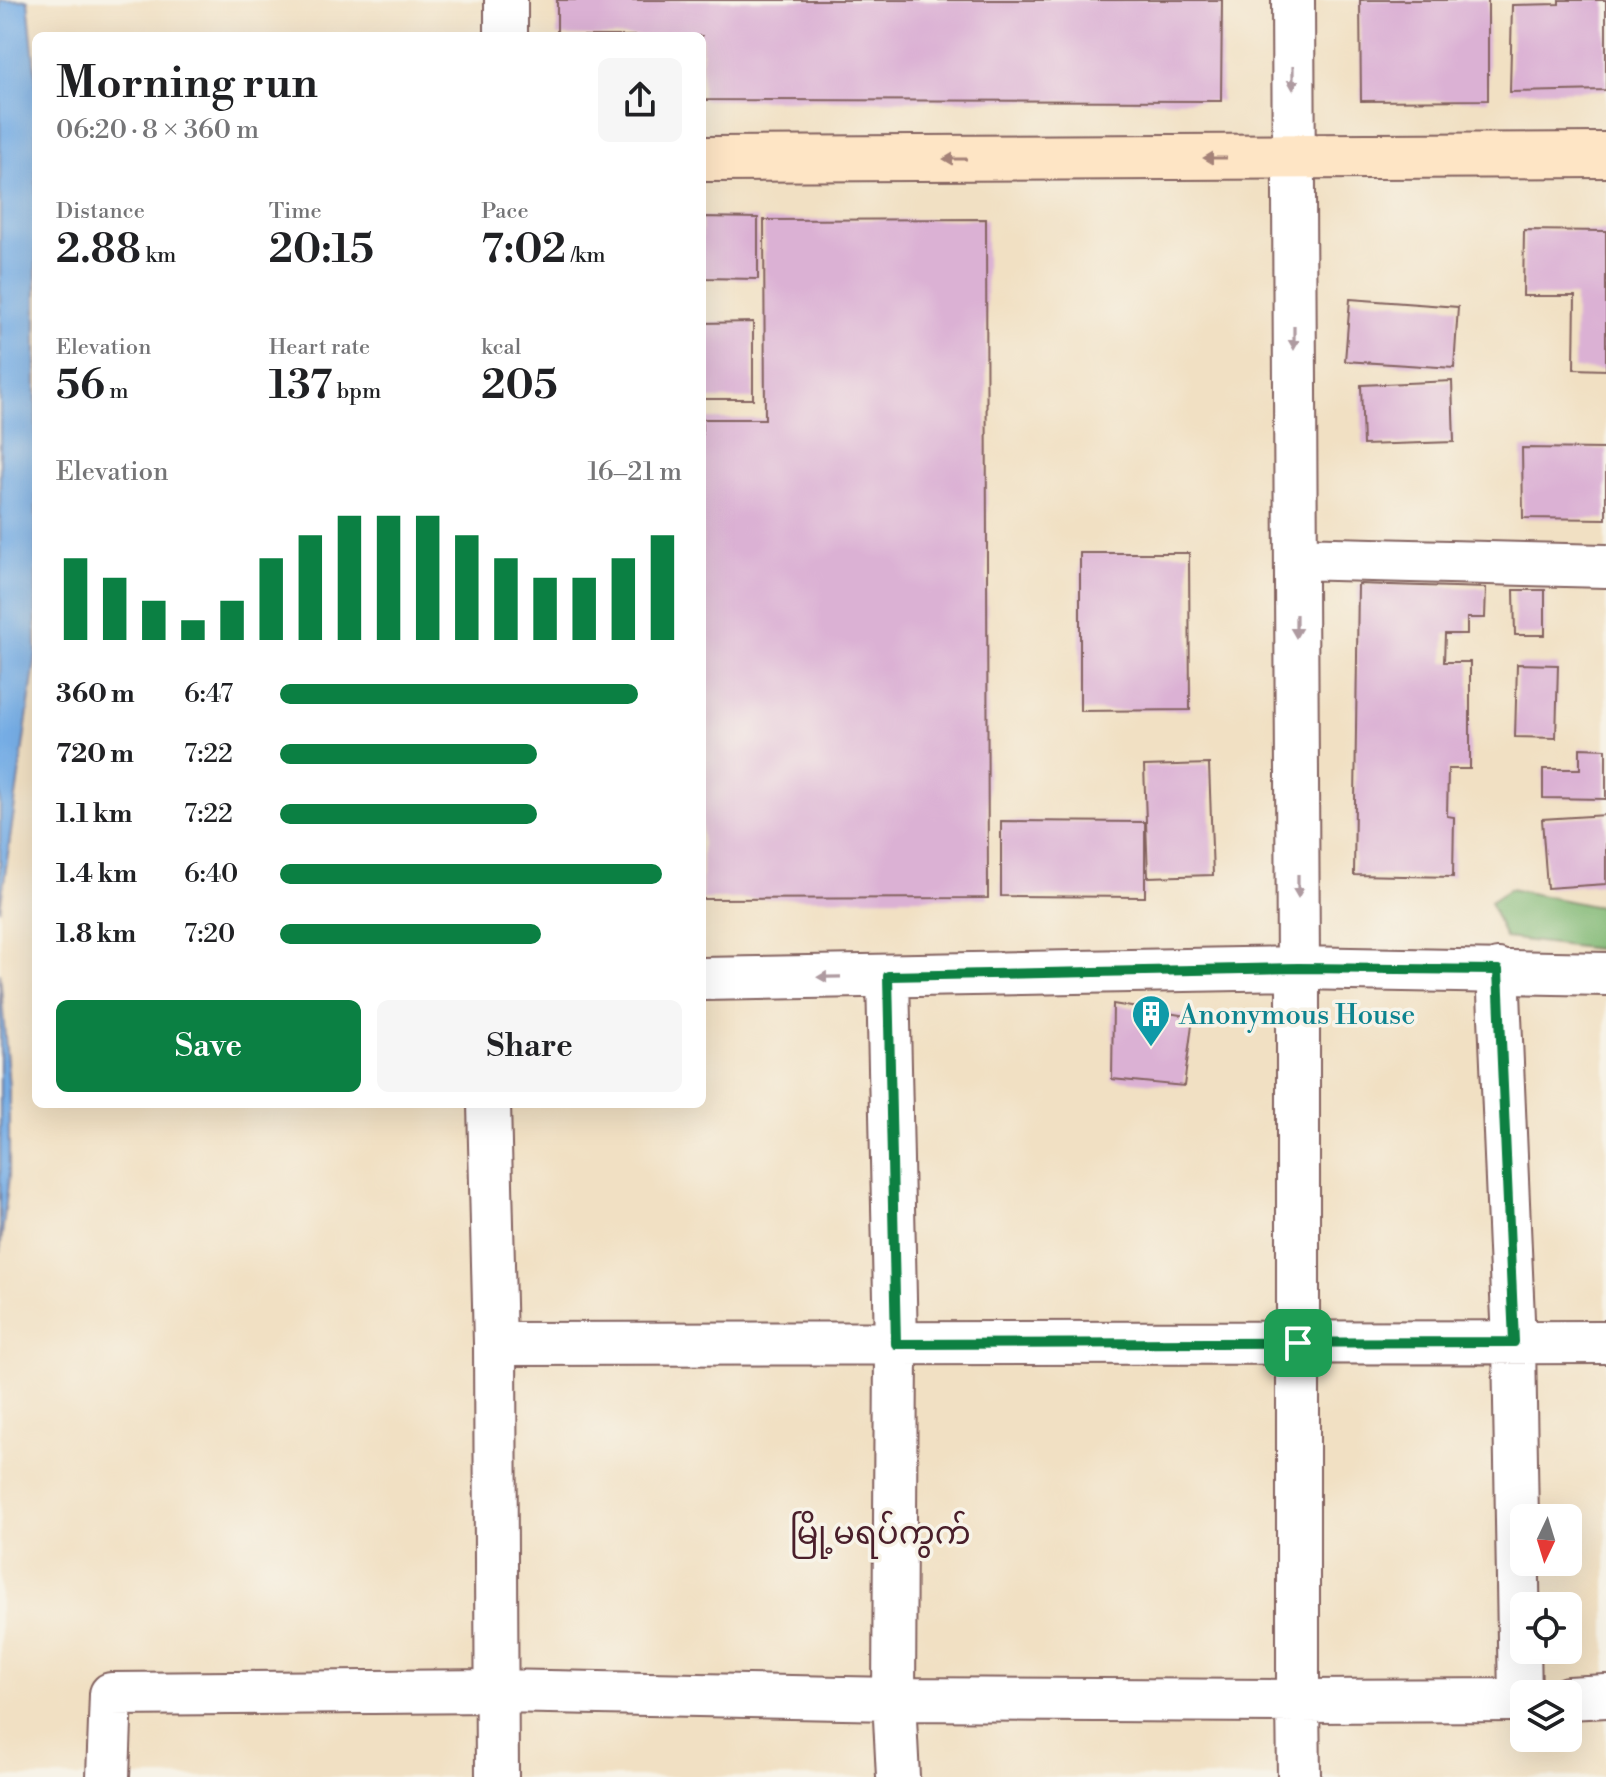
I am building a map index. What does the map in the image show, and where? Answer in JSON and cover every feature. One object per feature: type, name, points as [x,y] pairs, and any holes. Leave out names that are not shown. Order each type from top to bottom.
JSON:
[{"type":"street","points":[[506,0],[506,32]]},
{"type":"street","points":[[1293,0],[1299,1777]]},
{"type":"street","points":[[706,159],[1606,155]]},
{"type":"street","points":[[1296,558],[1606,566]]},
{"type":"street","points":[[706,979],[1298,968],[1606,974]]},
{"type":"street","points":[[1498,970],[1514,1342],[1522,1680]]},
{"type":"street","points":[[888,976],[896,1344],[894,1699],[898,1777]]},
{"type":"street","points":[[489,1108],[495,1344],[497,1777]]},
{"type":"street","points":[[495,1344],[1606,1342]]},
{"type":"street","points":[[108,1777],[111,1694],[497,1691],[894,1699],[1510,1700]]},
{"type":"street","points":[[1582,1697],[1606,1696]]},
{"type":"green space","points":[[1510,889],[1593,906],[1606,905],[1606,950],[1505,938],[1490,902]]},
{"type":"water","points":[[0,0],[28,0],[32,40],[32,683],[0,910]]},
{"type":"water","points":[[0,973],[9,1088],[9,1176],[0,1253]]},
{"type":"building","points":[[557,0],[1222,0],[1221,101],[706,100],[706,32],[557,32]]},
{"type":"building","points":[[1360,0],[1488,0],[1488,100],[1361,101]]},
{"type":"building","points":[[1559,0],[1606,0],[1606,90],[1510,92],[1512,5],[1559,4]]},
{"type":"building","points":[[706,217],[758,218],[758,279],[706,278]]},
{"type":"building","points":[[986,219],[988,898],[706,899],[706,419],[765,419],[764,220]]},
{"type":"building","points":[[1524,230],[1606,231],[1606,370],[1574,369],[1575,296],[1523,296]]},
{"type":"building","points":[[1350,299],[1458,307],[1454,368],[1345,361]]},
{"type":"building","points":[[753,322],[753,399],[706,399],[706,323]]},
{"type":"building","points":[[1452,381],[1454,442],[1363,445],[1361,385]]},
{"type":"building","points":[[1522,448],[1606,449],[1606,519],[1523,518]]},
{"type":"building","points":[[1080,553],[1189,553],[1190,710],[1080,711]]},
{"type":"building","points":[[1358,584],[1486,588],[1485,618],[1467,618],[1467,634],[1445,634],[1444,662],[1470,662],[1470,769],[1448,769],[1447,816],[1454,817],[1453,877],[1354,875]]},
{"type":"building","points":[[1514,590],[1545,590],[1545,635],[1515,635]]},
{"type":"building","points":[[1517,664],[1558,665],[1556,738],[1515,737]]},
{"type":"building","points":[[1580,748],[1606,749],[1606,799],[1543,798],[1543,769],[1580,769]]},
{"type":"building","points":[[1209,764],[1213,875],[1148,877],[1144,766]]},
{"type":"building","points":[[1606,815],[1606,884],[1547,888],[1542,819]]},
{"type":"building","points":[[1001,821],[1145,822],[1145,897],[1001,896]]},
{"type":"building","name":"Anonymous House","points":[[1113,1004],[1193,1017],[1184,1086],[1112,1079]]},
{"type":"place","name":"Anonymous House","points":[[1151,1048]]},
{"type":"district","name":"မြို့မရပ်ကွက်","points":[[880,1533]]},
{"type":"route","points":[[1298,968],[1498,970],[1514,1342],[1298,1343],[896,1344],[888,976],[1298,968]]}]
